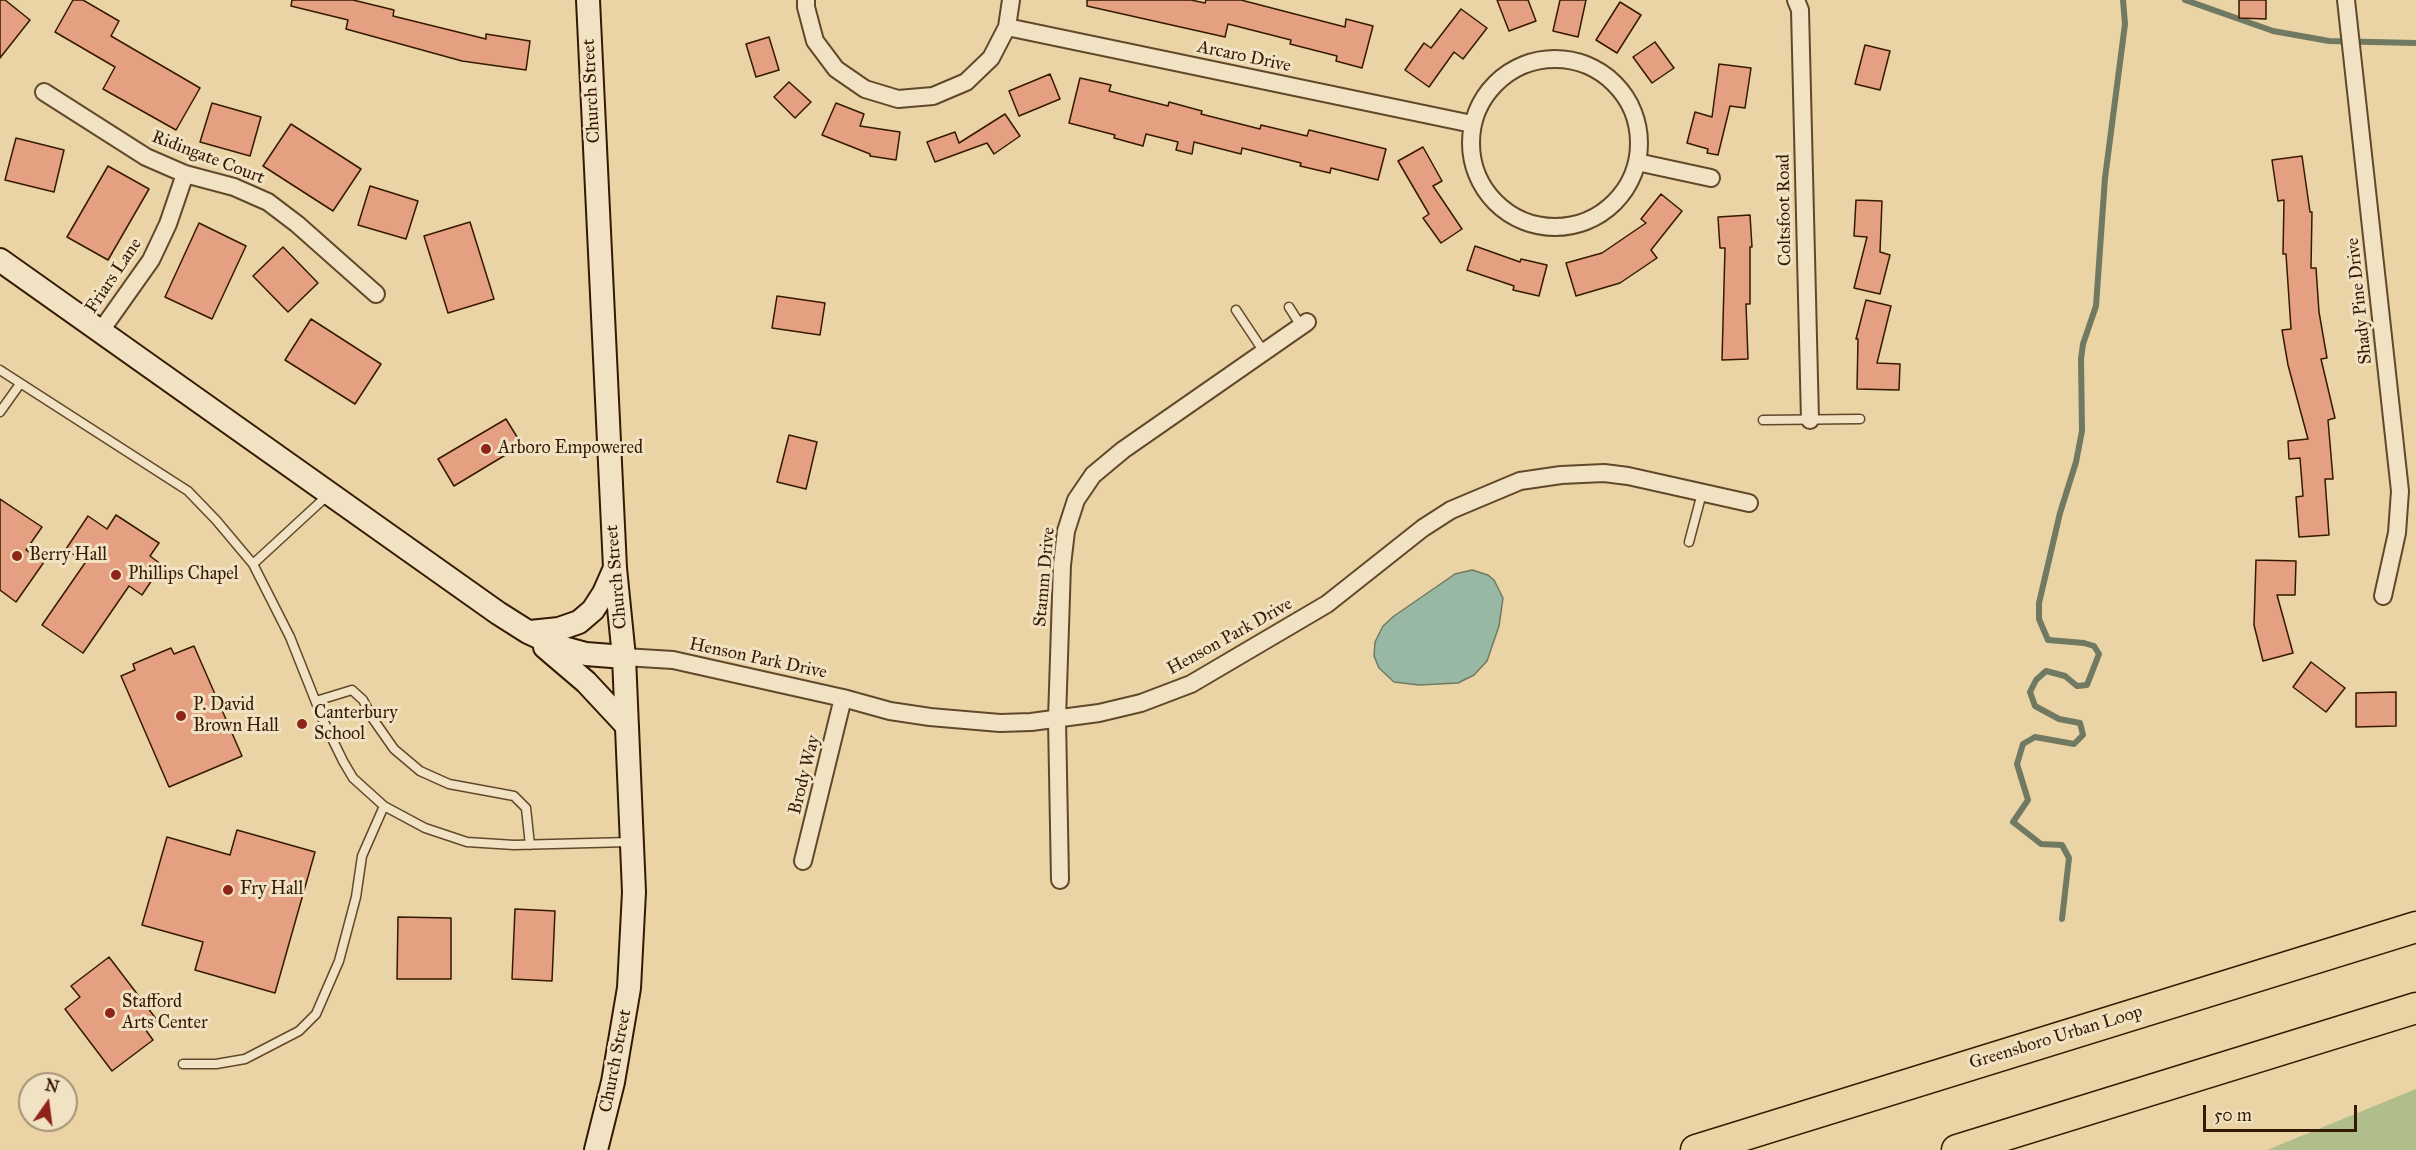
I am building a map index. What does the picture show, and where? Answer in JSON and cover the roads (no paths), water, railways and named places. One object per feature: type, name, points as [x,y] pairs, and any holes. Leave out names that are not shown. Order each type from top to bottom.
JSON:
[{"type":"highway","name":"Greensboro Urban Loop","points":[[1696,1150],[2416,927]]},
{"type":"highway","points":[[1957,1150],[2416,1008]]},
{"type":"street","name":"Church Street","points":[[588,0],[615,568],[624,657],[633,842],[633,940],[629,988],[613,1082],[596,1150]]},
{"type":"street","points":[[806,0],[815,41],[836,69],[865,89],[898,99],[933,96],[966,82],[991,58],[1007,27],[1011,0]]},
{"type":"street","name":"Coltsfoot Road","points":[[1797,0],[1800,10],[1810,420]]},
{"type":"street","name":"Shady Pine Drive","points":[[2346,0],[2400,491],[2397,533],[2383,596]]},
{"type":"street","name":"Arcaro Drive","points":[[1007,27],[1472,124]]},
{"type":"street","points":[[1540,60],[1573,61],[1603,74],[1626,98],[1638,129],[1637,162],[1624,192],[1600,214],[1569,226],[1536,225],[1506,212],[1483,188],[1471,158],[1472,124],[1485,94],[1509,72],[1540,60]]},
{"type":"street","name":"Ridingate Court","points":[[44,92],[146,157],[185,174],[234,187],[268,202],[297,224],[376,294]]},
{"type":"street","points":[[1637,162],[1711,178]]},
{"type":"street","name":"Friars Lane","points":[[100,332],[151,260],[168,224],[185,174]]},
{"type":"street","points":[[0,260],[328,494],[528,632],[586,682],[627,726]]},
{"type":"street","name":"Stamm Drive","points":[[1060,880],[1057,719],[1062,565],[1066,531],[1076,500],[1093,475],[1123,450],[1304,324]]},
{"type":"street","name":"Henson Park Drive","points":[[624,657],[673,660],[843,698],[890,711],[1000,723],[1057,719],[1141,703],[1191,684],[1327,604],[1423,528],[1451,510],[1520,481],[1561,475],[1604,473],[1628,476],[1749,503]]},
{"type":"street","points":[[528,632],[559,630],[579,622],[593,610],[604,593],[615,568]]},
{"type":"street","points":[[528,632],[586,654],[624,657]]},
{"type":"street","name":"Brody Way","points":[[804,861],[843,698]]},
{"type":"lane","points":[[1289,308],[1304,324]]},
{"type":"lane","points":[[1236,310],[1264,352]]},
{"type":"lane","points":[[0,370],[188,491],[253,564],[290,636],[316,701],[350,773],[384,806],[425,828],[466,842],[530,845],[633,842]]},
{"type":"lane","points":[[0,412],[20,384]]},
{"type":"lane","points":[[1763,420],[1860,419]]},
{"type":"lane","points":[[1689,542],[1702,493]]},
{"type":"lane","points":[[253,564],[328,494]]},
{"type":"lane","points":[[316,701],[352,690],[363,700],[373,719],[394,748],[420,771],[449,784],[514,796],[526,808],[530,845]]},
{"type":"lane","points":[[183,1064],[216,1064],[246,1059],[299,1031],[316,1014],[339,961],[351,920],[362,856],[384,806]]},
{"type":"waterway","points":[[2062,919],[2069,858],[2062,845],[2041,844],[2013,822],[2028,800],[2017,764],[2023,744],[2035,737],[2074,744],[2083,735],[2080,723],[2059,719],[2035,706],[2030,692],[2036,680],[2046,671],[2065,676],[2077,686],[2087,685],[2099,654],[2094,646],[2084,643],[2048,640],[2039,619],[2039,603],[2082,431],[2081,359],[2083,344],[2096,306],[2105,178],[2125,24],[2123,0]]},
{"type":"waterway","points":[[2185,0],[2273,31],[2329,41],[2416,43]]},
{"type":"place","name":"Arboro Empowered","points":[[486,449]]},
{"type":"place","name":"Berry Hall","points":[[17,556]]},
{"type":"place","name":"Phillips Chapel","points":[[116,575]]},
{"type":"place","name":"P. David Brown Hall","points":[[181,716]]},
{"type":"place","name":"Canterbury School","points":[[302,724]]},
{"type":"place","name":"Fry Hall","points":[[228,890]]},
{"type":"place","name":"Stafford Arts Center","points":[[110,1013]]}]
